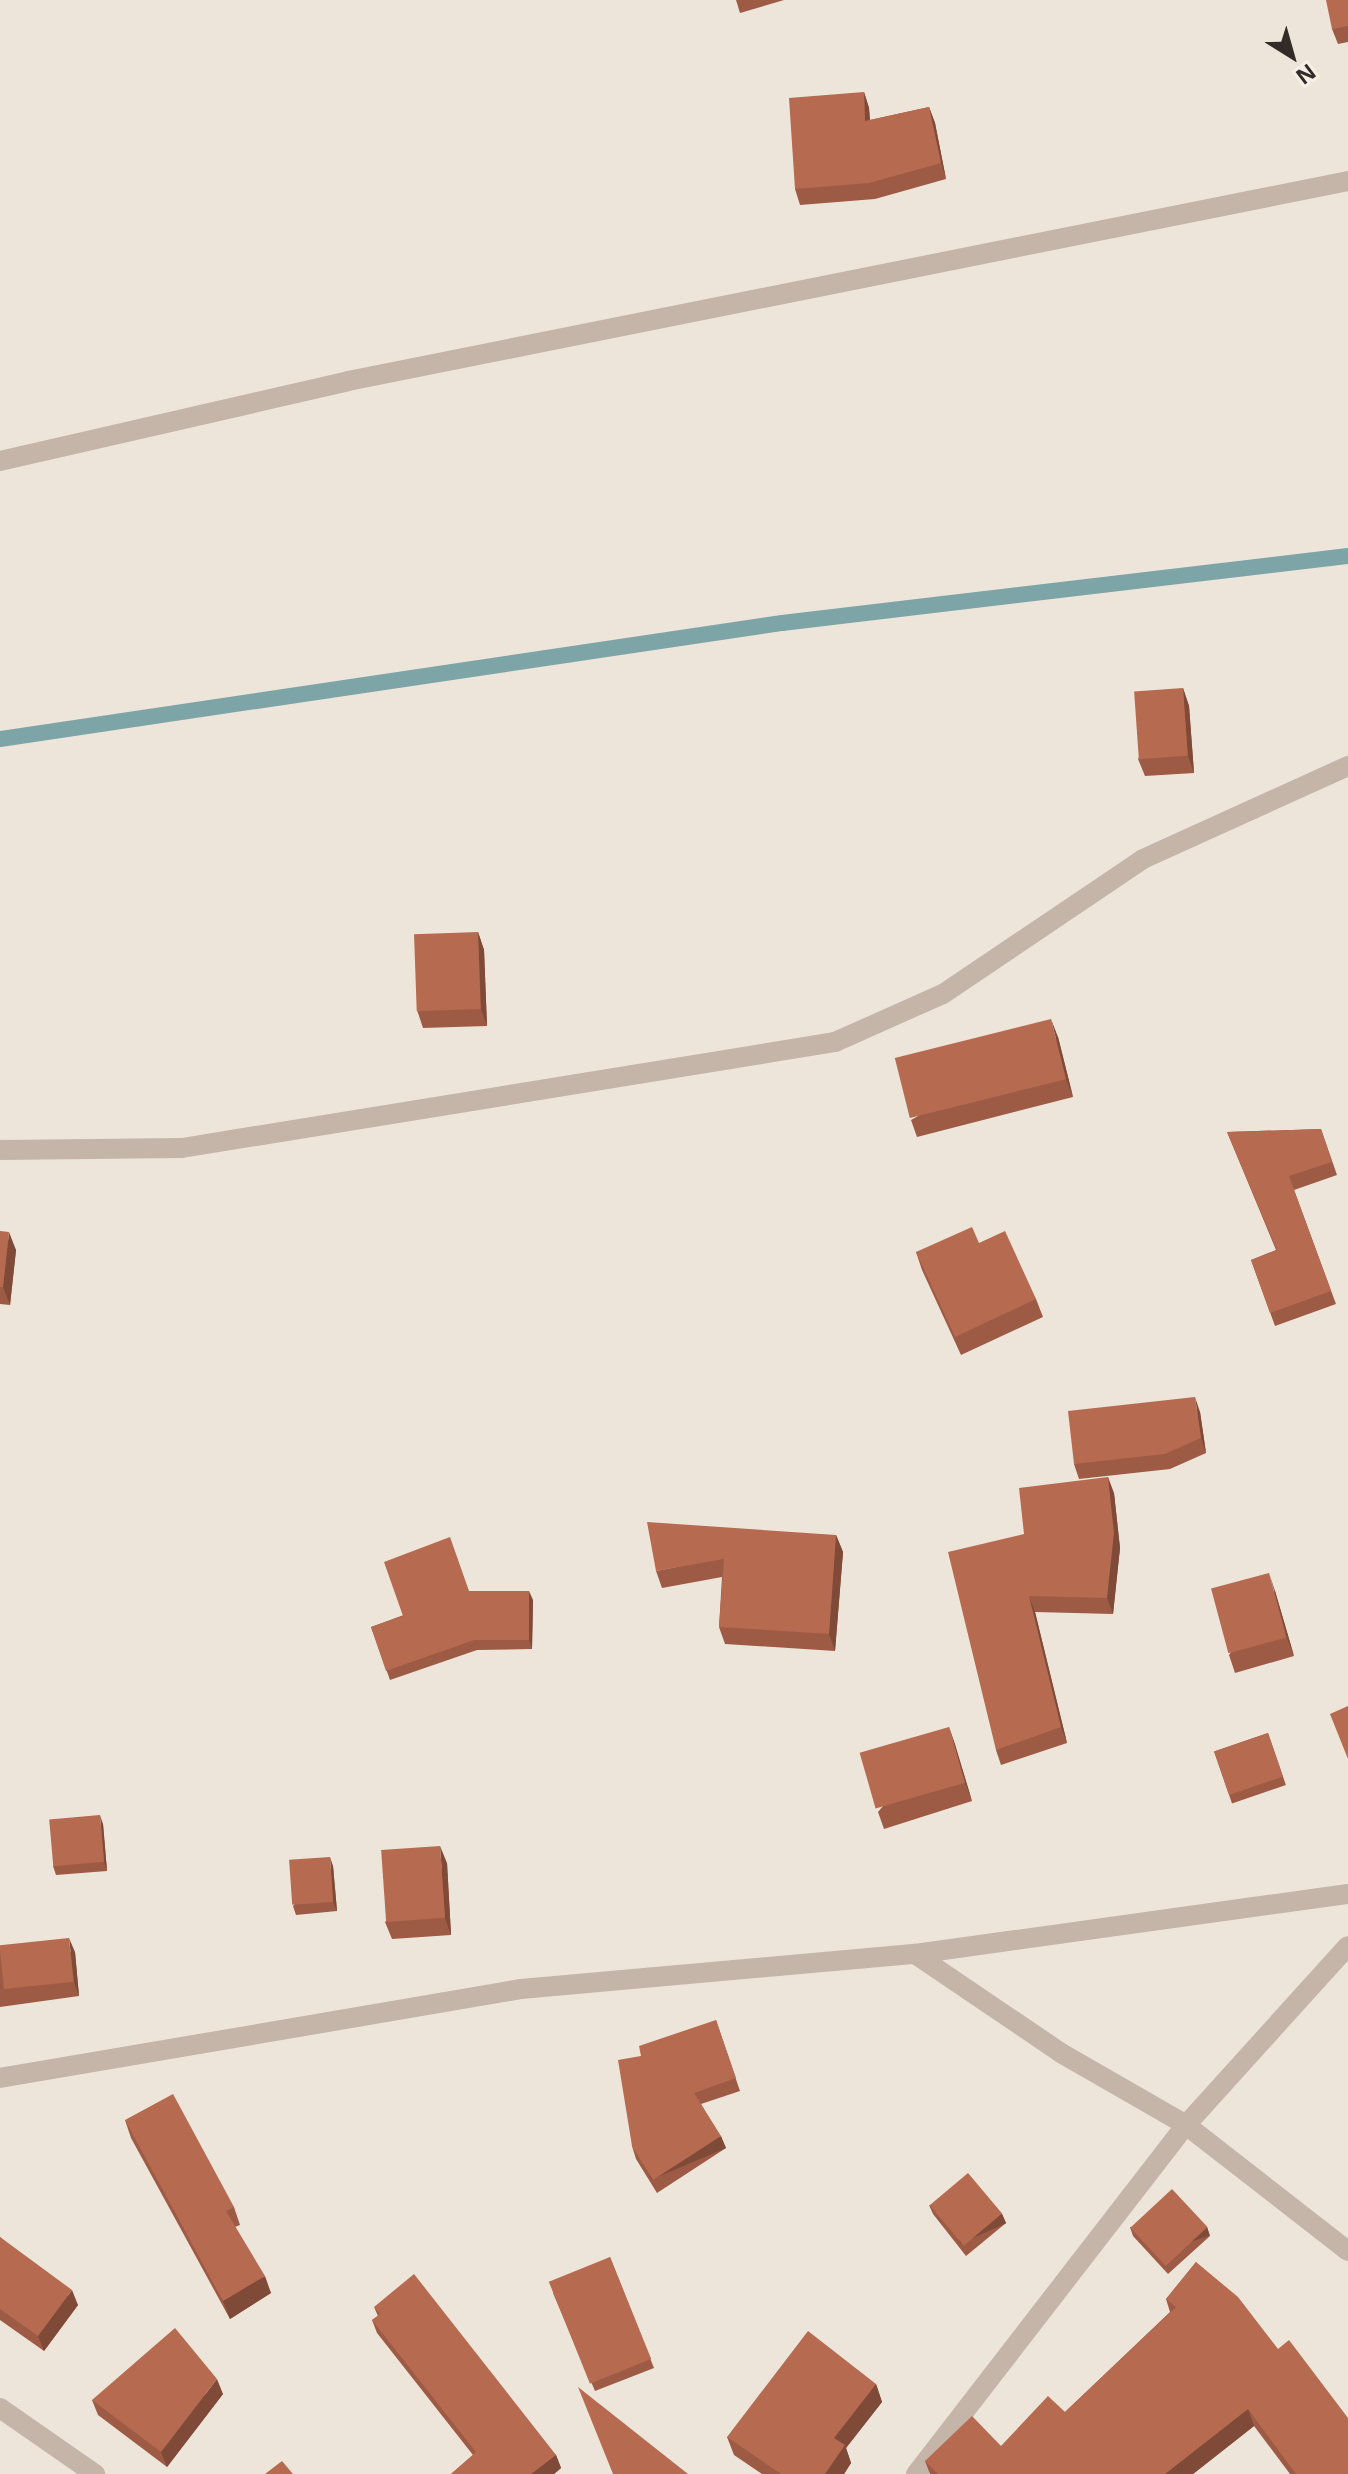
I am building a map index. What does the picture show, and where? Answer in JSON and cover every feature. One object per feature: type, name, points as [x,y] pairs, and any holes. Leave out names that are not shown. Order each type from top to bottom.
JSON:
[{"type":"street","points":[[0,461],[348,381],[1348,181]]},
{"type":"street","points":[[0,1150],[182,1148],[835,1042],[943,994],[1143,859],[1348,766]]},
{"type":"street","points":[[0,2078],[521,1989],[915,1954],[1348,1894]]},
{"type":"street","points":[[916,2474],[1186,2125],[1348,1946]]},
{"type":"street","points":[[915,1954],[1061,2053],[1186,2125],[1348,2251]]},
{"type":"street","points":[[0,2408],[95,2474]]},
{"type":"building","points":[[1326,0],[1348,0],[1348,26],[1332,29]]},
{"type":"building","points":[[864,92],[865,121],[929,107],[941,163],[869,183],[795,189],[789,98]]},
{"type":"building","points":[[1183,688],[1188,756],[1139,759],[1134,691]]},
{"type":"building","points":[[478,932],[481,1009],[417,1011],[414,934]]},
{"type":"building","points":[[1051,1019],[1066,1079],[910,1118],[895,1058]]},
{"type":"building","points":[[1321,1129],[1332,1162],[1289,1176],[1331,1291],[1270,1313],[1251,1260],[1277,1250],[1227,1132]]},
{"type":"building","points":[[972,1227],[979,1243],[1005,1231],[1036,1299],[955,1337],[916,1252]]},
{"type":"building","points":[[0,1231],[9,1232],[3,1287],[0,1287]]},
{"type":"building","points":[[1195,1397],[1201,1438],[1165,1454],[1074,1464],[1068,1411]]},
{"type":"building","points":[[1108,1477],[1114,1533],[1107,1598],[1029,1596],[1061,1727],[996,1750],[948,1552],[1024,1534],[1019,1488]]},
{"type":"building","points":[[647,1522],[836,1535],[829,1634],[719,1627],[724,1559],[656,1571]]},
{"type":"building","points":[[450,1537],[469,1591],[529,1591],[529,1640],[474,1640],[386,1671],[371,1627],[403,1616],[384,1562]]},
{"type":"building","points":[[1269,1573],[1286,1638],[1228,1653],[1211,1589]]},
{"type":"building","points":[[1348,1706],[1348,1759],[1330,1714]]},
{"type":"building","points":[[949,1727],[965,1783],[876,1808],[860,1753]]},
{"type":"building","points":[[1268,1733],[1283,1776],[1229,1795],[1214,1752]]},
{"type":"building","points":[[100,1815],[104,1862],[53,1866],[49,1819]]},
{"type":"building","points":[[440,1846],[445,1918],[386,1922],[381,1850]]},
{"type":"building","points":[[330,1857],[333,1902],[292,1905],[289,1860]]},
{"type":"building","points":[[69,1938],[74,1982],[4,1989],[0,1945]]},
{"type":"building","points":[[716,2020],[736,2078],[694,2093],[721,2136],[653,2180],[632,2146],[618,2060],[641,2056],[639,2046]]},
{"type":"building","points":[[173,2094],[234,2207],[226,2211],[265,2276],[223,2301],[125,2120]]},
{"type":"building","points":[[968,2173],[1002,2214],[964,2246],[930,2205]]},
{"type":"building","points":[[1172,2189],[1207,2227],[1166,2266],[1130,2228]]},
{"type":"building","points":[[0,2237],[72,2290],[38,2336],[0,2309]]},
{"type":"building","points":[[610,2257],[651,2359],[590,2384],[549,2282]]},
{"type":"building","points":[[1196,2262],[1238,2297],[1278,2349],[1289,2340],[1348,2418],[1348,2474],[1296,2474],[1248,2409],[1165,2474],[938,2474],[925,2461],[972,2416],[1001,2446],[1048,2396],[1065,2412],[1176,2307],[1166,2299]]},
{"type":"building","points":[[414,2274],[556,2455],[531,2474],[451,2474],[476,2452],[372,2320],[380,2314],[374,2307]]},
{"type":"building","points":[[175,2328],[217,2379],[161,2452],[92,2400]]},
{"type":"building","points":[[808,2331],[876,2384],[834,2438],[845,2445],[825,2474],[781,2474],[727,2437]]},
{"type":"building","points":[[578,2387],[688,2474],[613,2474]]},
{"type":"building","points":[[282,2461],[293,2474],[265,2474]]},
{"type":"waterway","points":[[0,739],[782,623],[1348,556]]}]
